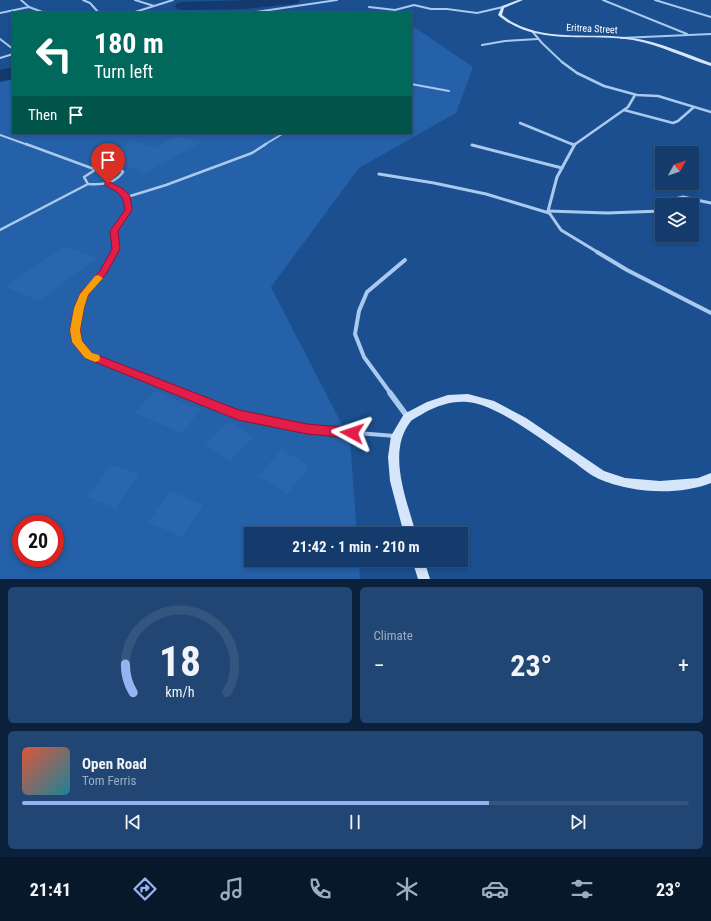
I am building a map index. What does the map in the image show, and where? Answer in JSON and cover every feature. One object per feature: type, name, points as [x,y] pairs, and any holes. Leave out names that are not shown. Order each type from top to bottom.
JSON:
[{"type":"main road","points":[[503,7],[521,0]]},
{"type":"main road","name":"Eritrea Street","points":[[503,7],[500,15],[504,19],[532,31],[570,36],[621,38],[660,46],[711,65]]},
{"type":"main road","points":[[408,527],[396,481],[393,457],[396,436],[408,417],[430,405],[448,399],[468,398],[491,404],[522,421],[601,475],[625,483],[660,486],[698,483],[711,478]]},
{"type":"main road","points":[[420,567],[424,579]]},
{"type":"street","points":[[21,0],[29,7],[42,12]]},
{"type":"street","points":[[83,0],[90,4],[98,12]]},
{"type":"street","points":[[135,0],[154,6]]},
{"type":"street","points":[[135,12],[173,0]]},
{"type":"street","points":[[256,12],[337,0]]},
{"type":"street","points":[[603,0],[687,34]]},
{"type":"street","points":[[655,0],[711,17]]},
{"type":"street","points":[[369,7],[394,10],[414,6],[431,10],[447,9],[477,13],[503,7]]},
{"type":"street","points":[[0,13],[29,7]]},
{"type":"street","points":[[532,31],[542,44],[568,68],[592,82],[635,94],[660,97],[711,112]]},
{"type":"street","points":[[621,38],[711,34]]},
{"type":"street","points":[[482,45],[538,38]]},
{"type":"street","points":[[0,39],[12,48]]},
{"type":"street","points":[[0,58],[12,54]]},
{"type":"street","points":[[635,94],[624,110],[574,145],[557,177],[549,212],[561,230],[627,270],[711,313]]},
{"type":"street","points":[[624,110],[673,123],[678,121],[694,107]]},
{"type":"street","points":[[520,123],[574,145]]},
{"type":"street","points":[[472,145],[562,168]]},
{"type":"street","points":[[379,174],[434,183],[549,212],[607,213],[655,211]]},
{"type":"street","points":[[699,200],[711,203]]},
{"type":"street","points":[[405,260],[367,292],[359,311],[355,334],[364,356],[408,417]]},
{"type":"lane","points":[[412,84],[448,91]]},
{"type":"lane","points":[[127,197],[166,186],[252,153],[282,134]]},
{"type":"lane","points":[[0,135],[94,169]]},
{"type":"lane","points":[[0,230],[88,184],[108,184],[119,178],[123,172],[118,167],[107,166],[94,169],[84,176],[88,184]]},
{"type":"lane","points":[[108,184],[121,191],[127,197],[128,210],[114,231],[116,249],[103,272],[84,294],[79,308],[75,330],[77,342],[88,356],[238,415],[307,429],[396,436]]},
{"type":"shaded area","points":[[412,26],[473,67],[456,113],[359,168],[271,287],[350,440],[356,527],[244,527],[244,567],[359,567],[360,579],[0,579],[0,79],[12,76],[12,134],[412,134]]},
{"type":"building","points":[[178,136],[200,143],[145,173],[103,156],[134,141],[154,148]]},
{"type":"building","points":[[65,246],[97,258],[39,301],[5,287]]},
{"type":"building","points":[[155,391],[201,409],[182,433],[135,413]]},
{"type":"building","points":[[229,421],[254,437],[230,461],[205,444]]},
{"type":"building","points":[[281,449],[309,466],[288,494],[259,476]]},
{"type":"building","points":[[111,465],[139,474],[116,508],[87,497]]},
{"type":"building","points":[[170,491],[203,505],[182,537],[148,522]]},
{"type":"waterway","points":[[182,6],[245,5],[293,0]]},
{"type":"waterway","points":[[0,76],[12,73]]},
{"type":"slow traffic","points":[[95,358],[88,356],[77,342],[75,330],[79,308],[84,294],[98,278]]},
{"type":"route","points":[[108,184],[121,191],[127,197],[128,210],[114,231],[116,249],[103,272],[84,294],[79,308],[75,330],[77,342],[88,356],[238,415],[307,429],[352,433]]}]
